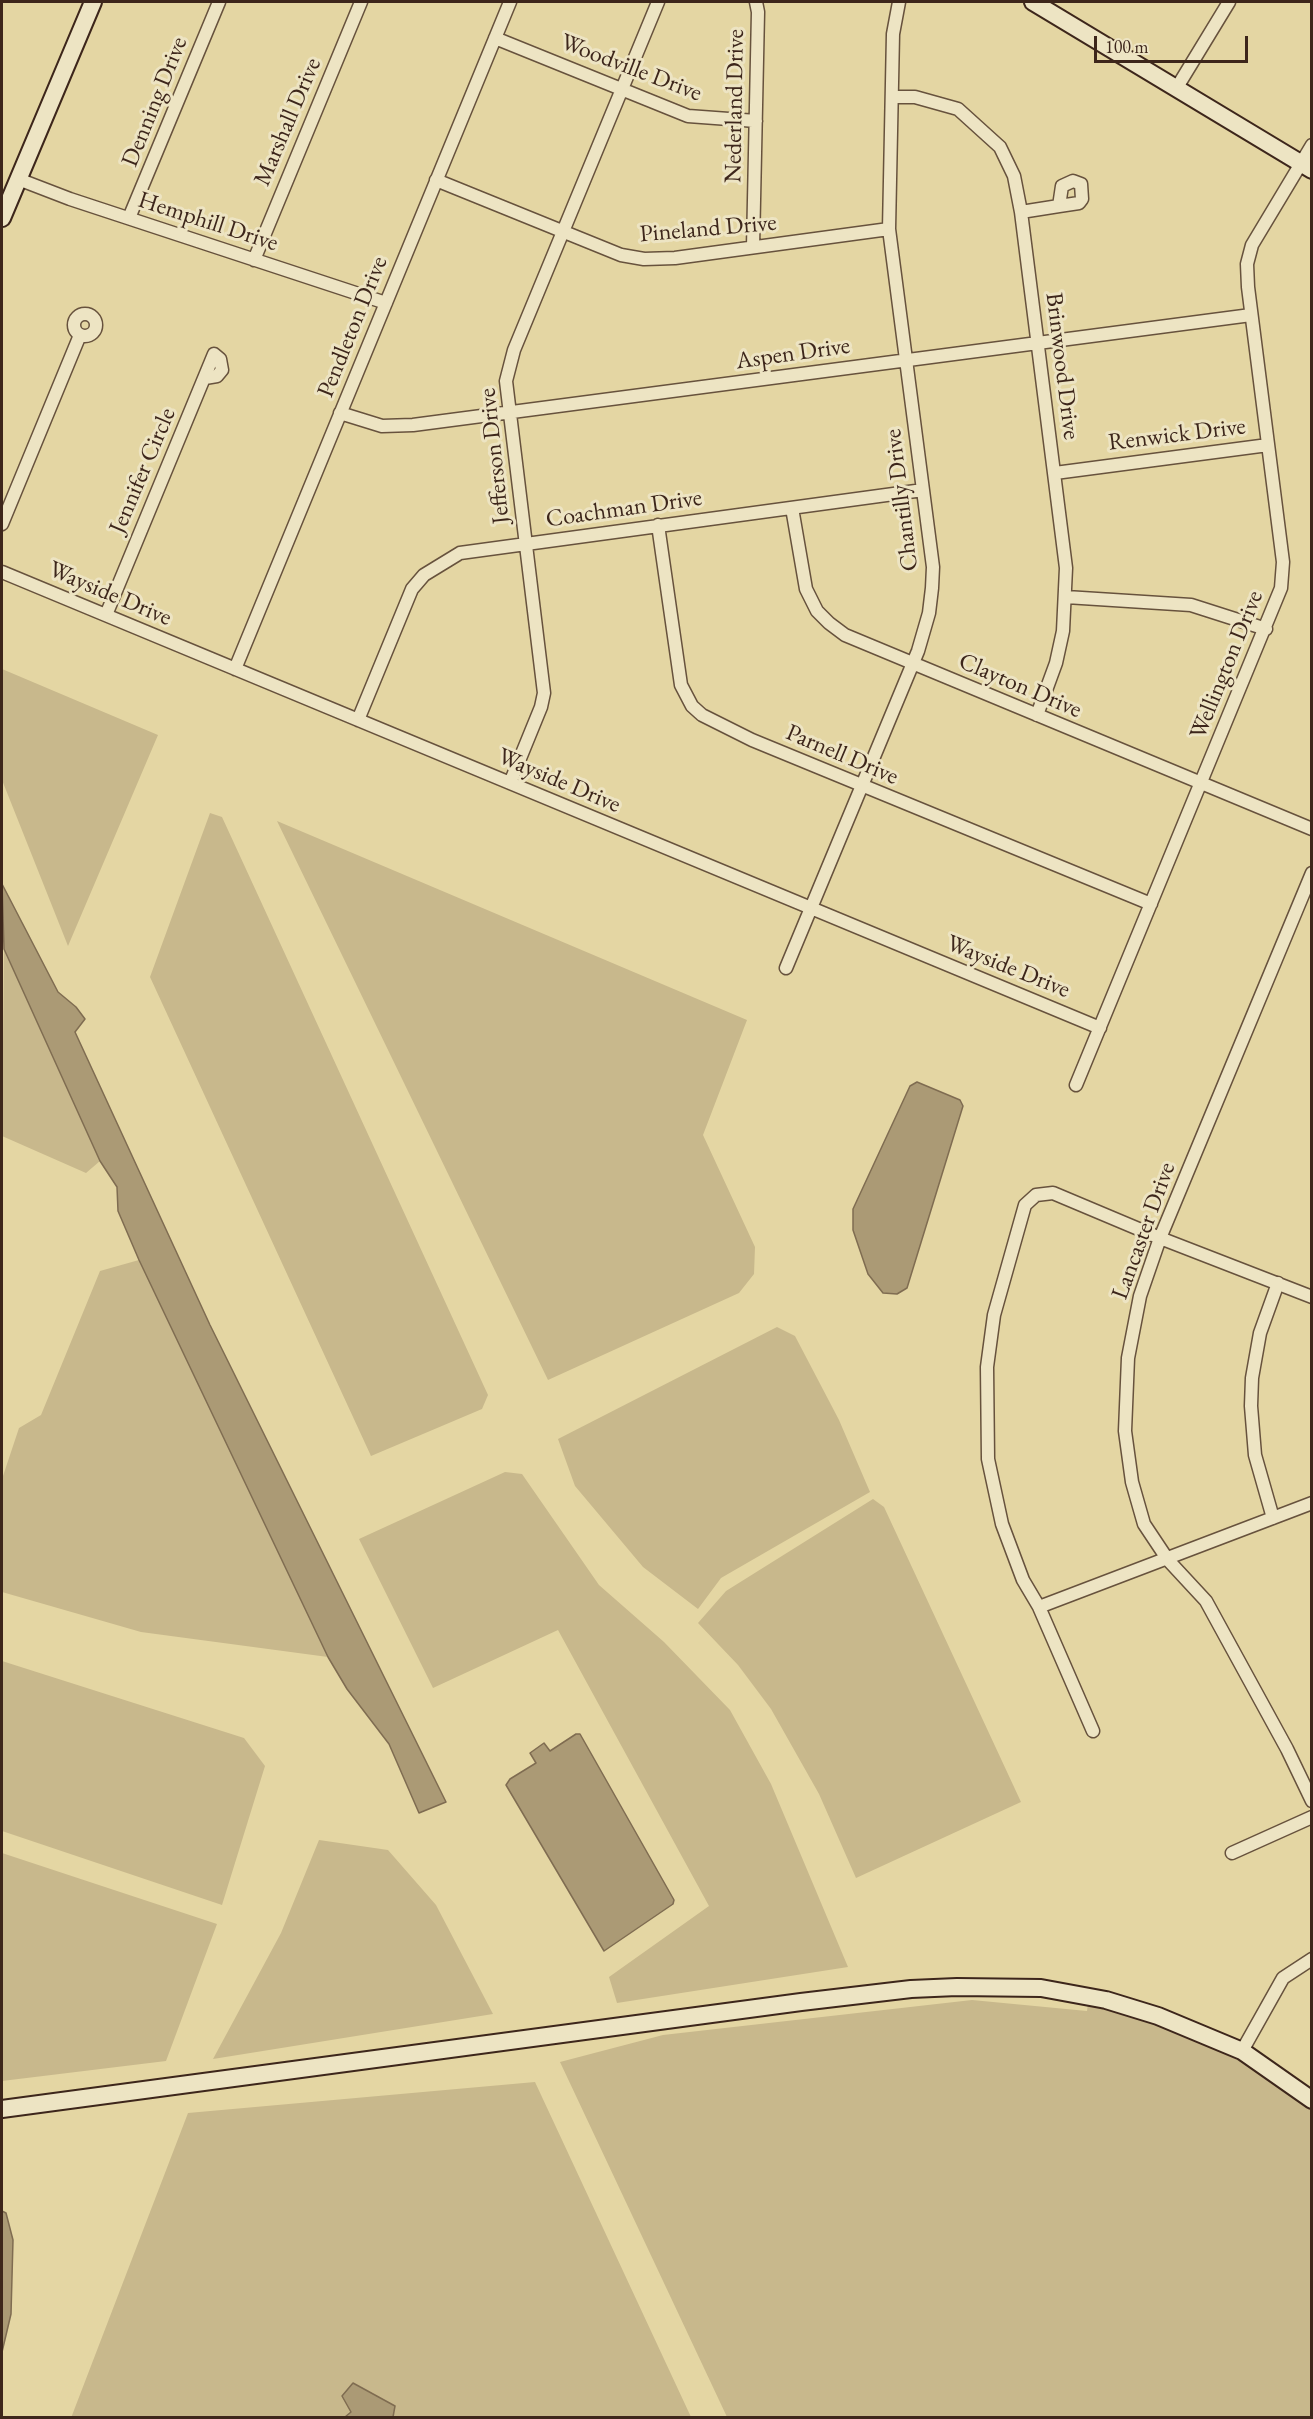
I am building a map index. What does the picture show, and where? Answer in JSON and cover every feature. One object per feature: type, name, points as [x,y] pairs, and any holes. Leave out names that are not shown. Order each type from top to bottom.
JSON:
[{"type":"street","points":[[2,218],[93,2]]},
{"type":"street","name":"Denning Drive","points":[[129,218],[219,2]]},
{"type":"street","name":"Marshall Drive","points":[[254,260],[361,2]]},
{"type":"street","name":"Pendleton Drive","points":[[235,669],[510,2]]},
{"type":"street","name":"Jefferson Drive","points":[[510,783],[541,707],[544,693],[506,381],[514,350],[658,2]]},
{"type":"street","name":"Nederland Drive","points":[[753,247],[758,12],[756,2]]},
{"type":"street","name":"Chantilly Drive","points":[[786,968],[913,664],[929,613],[932,588],[933,567],[889,229],[893,34],[899,2]]},
{"type":"street","points":[[1033,2],[1306,166]]},
{"type":"street","points":[[1176,89],[1229,2]]},
{"type":"street","name":"Woodville Drive","points":[[495,38],[688,116],[756,121]]},
{"type":"street","name":"Brinwood Drive","points":[[892,98],[915,97],[943,103],[974,120],[1005,155],[1014,176],[1021,212],[1066,568],[1066,597],[1056,663],[1037,716]]},
{"type":"street","name":"Wellington Drive","points":[[1076,1085],[1281,588],[1283,561],[1251,315],[1248,286],[1249,253],[1306,166],[1311,145]]},
{"type":"street","name":"Hemphill Drive","points":[[18,179],[386,303]]},
{"type":"street","name":"Pineland Drive","points":[[436,180],[621,255],[644,259],[675,258],[889,229]]},
{"type":"street","points":[[1021,212],[1059,206]]},
{"type":"street","name":"Aspen Drive","points":[[340,413],[382,426],[413,425],[1251,315]]},
{"type":"street","points":[[2,524],[80,335]]},
{"type":"street","name":"Jennifer Circle","points":[[106,615],[214,354]]},
{"type":"street","name":"Renwick Drive","points":[[1055,473],[1268,445]]},
{"type":"street","name":"Coachman Drive","points":[[358,720],[408,598],[424,574],[460,553],[923,490]]},
{"type":"street","name":"Clayton Drive","points":[[792,508],[806,589],[818,611],[829,623],[845,634],[1311,829]]},
{"type":"street","name":"Parnell Drive","points":[[658,525],[681,685],[692,706],[711,722],[1151,904]]},
{"type":"street","name":"Wayside Drive","points":[[2,572],[1100,1028]]},
{"type":"street","points":[[1066,597],[1191,605],[1266,629]]},
{"type":"street","name":"Lancaster Drive","points":[[1311,873],[1160,1238],[1140,1296],[1128,1358],[1125,1431],[1132,1482],[1144,1524],[1168,1560],[1206,1601],[1287,1749],[1311,1801]]},
{"type":"street","points":[[1093,1731],[1039,1607],[1023,1580],[1002,1524],[988,1458],[987,1367],[993,1326],[1025,1205],[1036,1195],[1053,1193],[1311,1297]]},
{"type":"street","points":[[1274,1518],[1257,1465],[1251,1406],[1252,1378],[1260,1333],[1278,1283]]},
{"type":"street","points":[[1039,1607],[1168,1560],[1311,1503]]},
{"type":"street","points":[[1232,1853],[1311,1817]]},
{"type":"street","points":[[1242,2051],[1283,1978],[1311,1959]]},
{"type":"street","points":[[2,2109],[438,2049],[910,1989],[1041,1988],[1106,2000],[1158,2016],[1242,2051],[1311,2100]]},
{"type":"shaded area","points":[[2,669],[158,735],[68,946],[2,780]]},
{"type":"shaded area","points":[[210,813],[222,817],[488,1395],[482,1409],[371,1456],[150,977]]},
{"type":"shaded area","points":[[277,821],[747,1020],[703,1135],[755,1247],[754,1274],[739,1293],[548,1380]]},
{"type":"shaded area","points":[[2,884],[58,992],[76,1007],[85,1019],[75,1032],[210,1325],[446,1802],[419,1813],[389,1744],[347,1689],[328,1657],[139,1260],[118,1211],[117,1187],[100,1161],[4,949]]},
{"type":"shaded area","points":[[4,949],[100,1161],[86,1173],[2,1136]]},
{"type":"shaded area","points":[[917,1082],[960,1100],[963,1106],[907,1288],[897,1294],[883,1293],[868,1274],[853,1230],[853,1209],[910,1086]]},
{"type":"shaded area","points":[[139,1260],[328,1657],[141,1632],[2,1592],[2,1479],[19,1428],[41,1415],[100,1271]]},
{"type":"shaded area","points":[[777,1327],[795,1336],[839,1420],[870,1492],[721,1578],[698,1609],[643,1567],[575,1486],[558,1439]]},
{"type":"shaded area","points":[[505,1472],[522,1474],[599,1585],[664,1642],[730,1710],[771,1784],[848,1967],[617,2003],[609,1977],[709,1906],[558,1630],[433,1688],[359,1539]]},
{"type":"shaded area","points":[[873,1499],[884,1507],[1021,1802],[856,1878],[819,1794],[771,1709],[738,1665],[698,1623],[726,1591]]},
{"type":"shaded area","points":[[2,1661],[244,1738],[265,1766],[222,1905],[2,1831]]},
{"type":"shaded area","points":[[576,1734],[580,1734],[674,1900],[673,1904],[604,1951],[506,1785],[510,1779],[536,1763],[530,1753],[544,1743],[550,1751]]},
{"type":"shaded area","points":[[319,1840],[388,1850],[436,1905],[493,2014],[213,2059],[281,1933]]},
{"type":"shaded area","points":[[2,1853],[217,1924],[166,2061],[2,2081]]},
{"type":"shaded area","points":[[972,2000],[1087,2011],[1088,2004],[1128,2013],[1170,2028],[1246,2064],[1311,2108],[1311,2417],[727,2417],[560,2062],[663,2035]]},
{"type":"shaded area","points":[[535,2082],[691,2417],[71,2418],[188,2113]]},
{"type":"shaded area","points":[[2,2211],[6,2213],[13,2240],[11,2314],[2,2352]]},
{"type":"shaded area","points":[[353,2383],[395,2406],[393,2417],[345,2417],[351,2412],[342,2396]]}]
